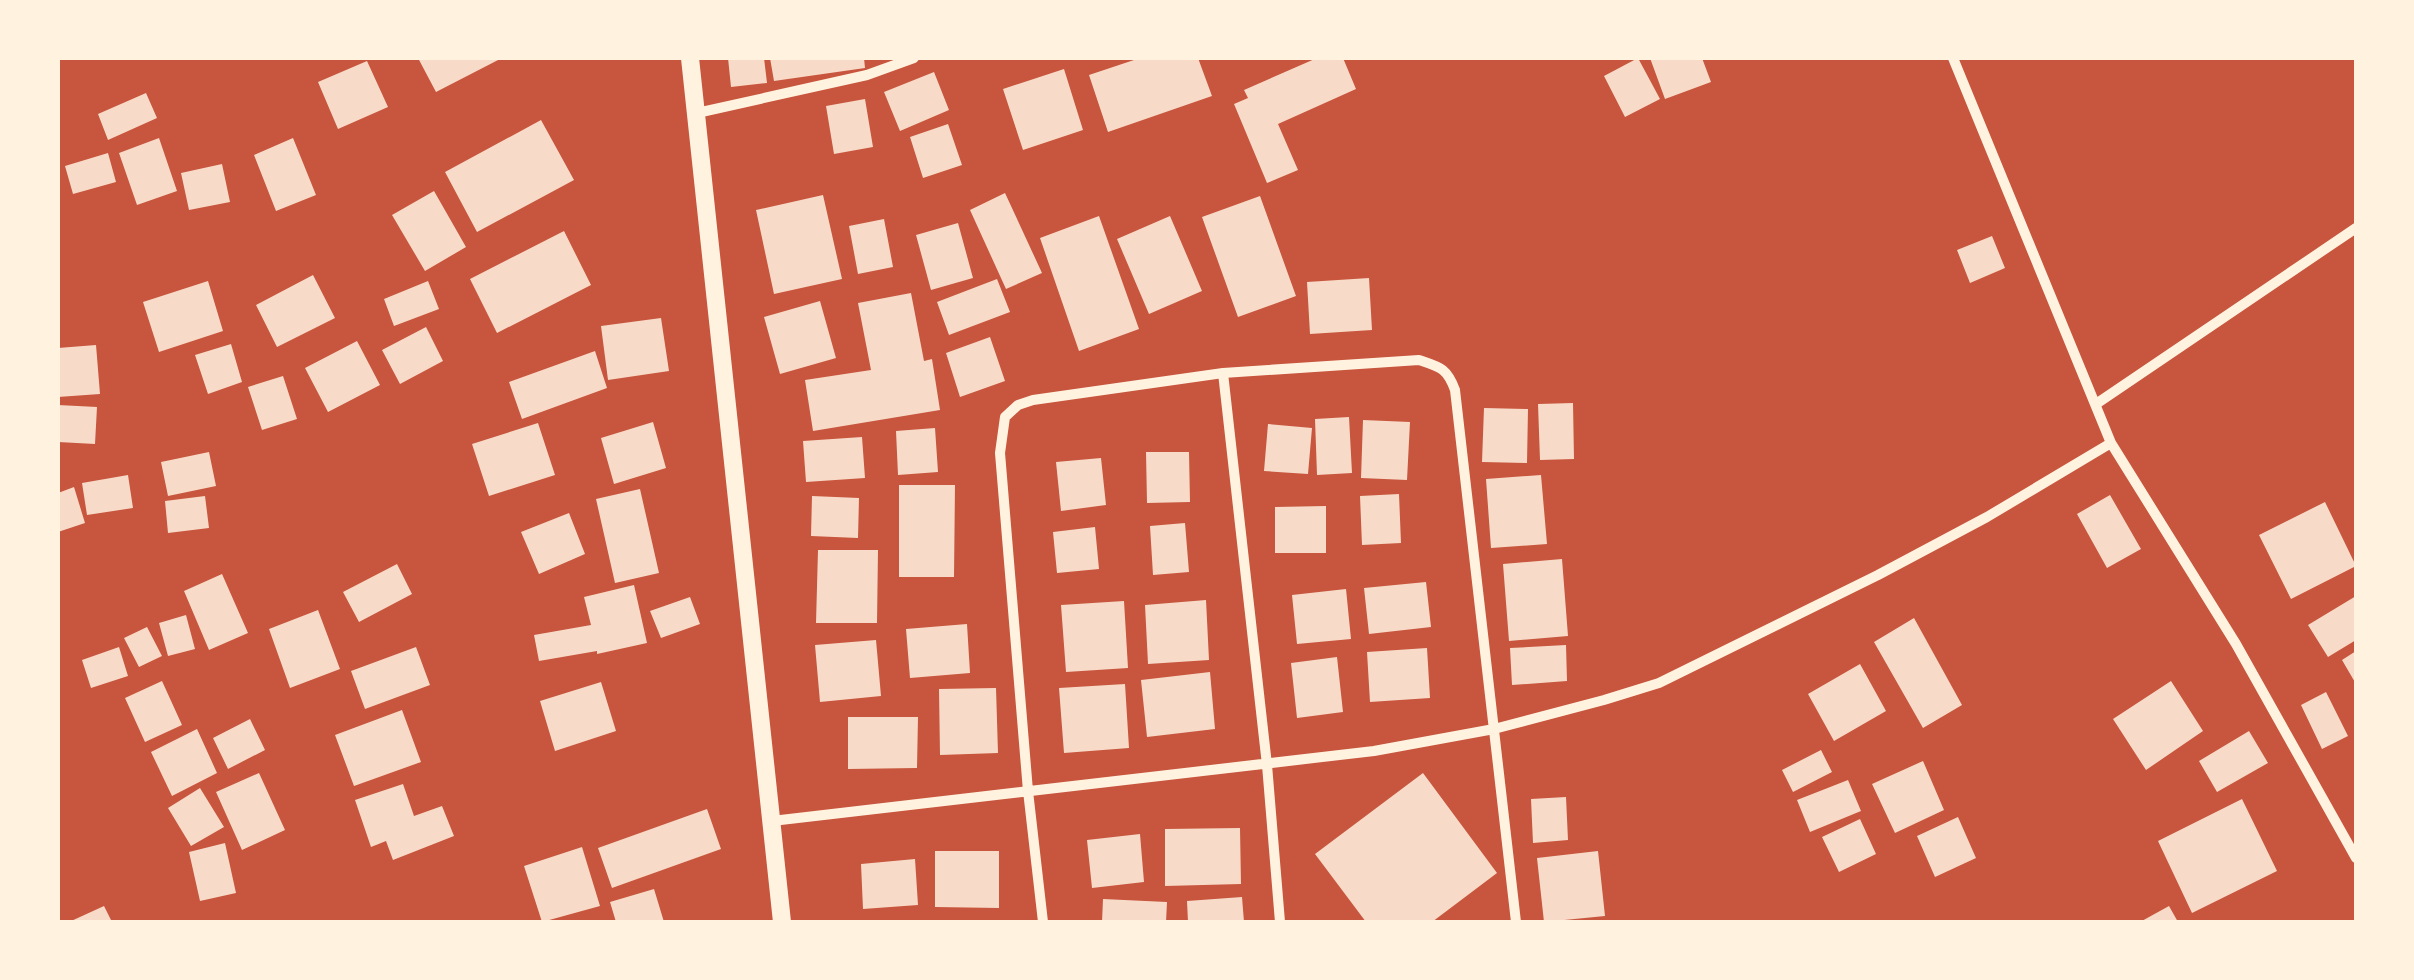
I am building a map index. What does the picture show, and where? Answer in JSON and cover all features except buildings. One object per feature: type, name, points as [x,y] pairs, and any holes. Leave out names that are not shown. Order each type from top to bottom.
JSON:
[{"type":"street","points":[[690,58],[782,922]]},
{"type":"street","points":[[697,113],[867,75],[914,58]]},
{"type":"street","points":[[1953,58],[2112,443],[2236,644],[2356,858]]},
{"type":"street","points":[[2096,404],[2356,228]]},
{"type":"street","points":[[1042,922],[1000,453],[1005,417],[1018,405],[1033,400],[1223,373],[1419,360],[1449,373],[1455,390],[1516,922]]},
{"type":"street","points":[[1223,373],[1280,922]]},
{"type":"street","points":[[772,821],[1374,751],[1494,729],[1659,683],[1878,575],[1987,517],[2112,443]]}]
